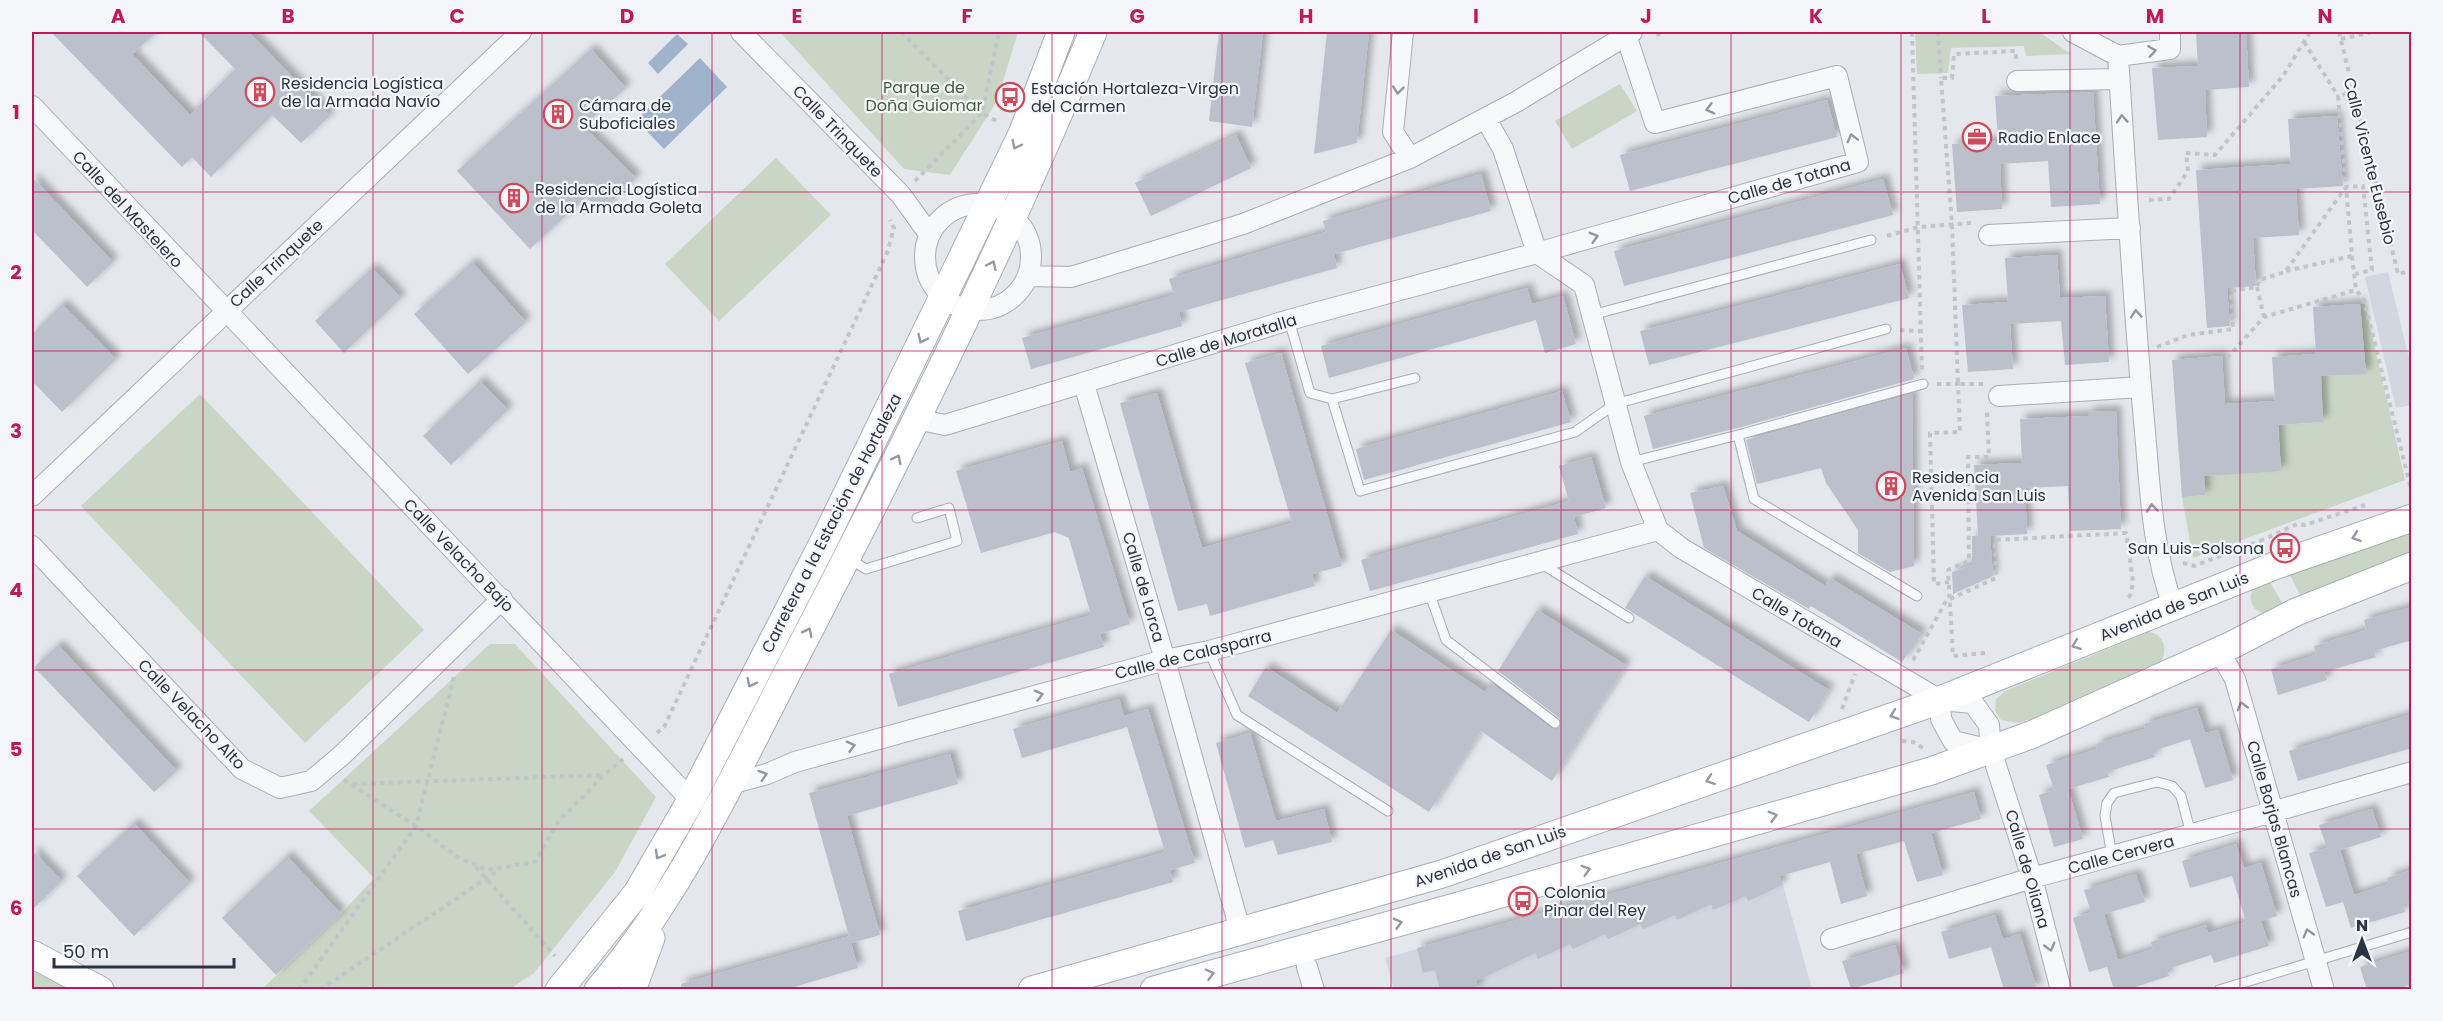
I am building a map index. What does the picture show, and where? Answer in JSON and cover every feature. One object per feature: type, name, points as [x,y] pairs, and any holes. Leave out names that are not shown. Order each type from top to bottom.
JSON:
[{"type":"street","name":"Calle Trinquete","points":[[32,496],[521,32]]},
{"type":"street","name":"Calle Trinquete","points":[[741,32],[900,195],[930,234]]},
{"type":"street","name":"Carretera a la Estación de Hortaleza","points":[[565,982],[637,893],[691,800],[824,541],[1022,134],[1061,32]]},
{"type":"street","name":"Carretera a la Estación de Hortaleza","points":[[598,990],[624,959],[662,906],[848,557],[1014,218],[1094,32]]},
{"type":"street","points":[[1403,32],[1393,132],[1410,158]]},
{"type":"street","points":[[2073,32],[2118,56],[2170,49],[2170,32]]},
{"type":"street","points":[[1029,276],[1071,277],[1243,224],[1410,158],[1486,119],[1629,33]]},
{"type":"street","name":"Calle de Totana","points":[[1537,253],[1858,162],[1837,76],[1654,123],[1629,33]]},
{"type":"street","points":[[2118,56],[2141,387],[2157,550],[2173,606]]},
{"type":"street","points":[[2017,81],[2119,79]]},
{"type":"street","name":"Calle del Mastelero","points":[[32,106],[225,311]]},
{"type":"street","points":[[1486,119],[1503,149],[1537,253],[1584,285],[1631,462],[1658,530]]},
{"type":"street","points":[[969,205],[986,205],[1001,209],[1014,218],[1024,230],[1030,245],[1032,261],[1029,276],[1019,292],[1005,304],[988,310],[970,311],[942,298],[931,284],[925,268],[925,251],[930,234],[939,220],[953,210],[969,205]]},
{"type":"street","points":[[1989,234],[2130,228]]},
{"type":"street","name":"Calle de Moratalla","points":[[916,419],[945,425],[1289,320],[1537,253]]},
{"type":"street","name":"Calle Velacho Bajo","points":[[225,311],[502,599],[691,800]]},
{"type":"street","name":"Calle de Lorca","points":[[1084,384],[1165,660],[1240,930]]},
{"type":"street","points":[[1993,402],[2141,387]]},
{"type":"street","name":"Avenida de San Luis","points":[[1032,990],[1442,874],[1940,700],[2274,566],[2412,518]]},
{"type":"street","name":"Calle de Calasparra","points":[[729,784],[767,774],[795,762],[1165,660],[1209,651],[1658,530]]},
{"type":"street","name":"Calle Totana","points":[[1658,530],[1681,548],[1940,700]]},
{"type":"street","name":"Calle Velacho Alto","points":[[32,546],[242,769],[280,789],[311,781],[502,599]]},
{"type":"street","points":[[1154,990],[1931,771],[1991,750],[2219,651],[2296,612],[2412,566]]},
{"type":"street","name":"Calle Borjas Blancas","points":[[2219,651],[2235,679],[2324,990]]},
{"type":"street","points":[[1940,700],[1941,719],[1953,741],[1991,750]]},
{"type":"street","name":"Avenida de San Luis","points":[[1940,700],[1973,703],[1989,725],[1991,750]]},
{"type":"street","name":"Calle de Oliana","points":[[1991,750],[2032,878],[2061,990]]},
{"type":"street","name":"Calle Cervera","points":[[1831,939],[2032,878],[2412,772]]},
{"type":"street","name":"Carretera a la Estación de Hortaleza","points":[[632,990],[662,906]]},
{"type":"street","points":[[32,954],[100,990]]},
{"type":"street","points":[[1307,967],[1314,990]]},
{"type":"lane","points":[[1592,315],[1871,240]]},
{"type":"lane","points":[[1289,320],[1310,393],[1332,399],[1415,378]]},
{"type":"lane","points":[[1332,399],[1360,491],[1575,432],[1616,404],[1886,329]]},
{"type":"lane","points":[[1631,462],[1923,384]]},
{"type":"lane","points":[[1738,435],[1754,498],[1917,596]]},
{"type":"lane","points":[[848,557],[866,569],[957,541],[949,508],[917,518]]},
{"type":"lane","points":[[1540,562],[1629,618]]},
{"type":"lane","points":[[1429,592],[1446,639],[1555,723]]},
{"type":"lane","points":[[1209,651],[1237,715],[1388,811]]},
{"type":"lane","points":[[2112,856],[2105,816],[2107,803],[2115,793],[2157,782],[2172,786],[2181,796],[2191,834]]},
{"type":"lane","points":[[2219,990],[2412,932]]},
{"type":"path","points":[[901,32],[982,114],[1022,134]]},
{"type":"path","points":[[326,768],[416,826],[457,857],[487,870],[535,862],[558,822],[604,774],[664,727],[887,253],[894,228],[883,207],[900,195],[982,114],[999,32]]},
{"type":"path","points":[[1657,32],[1661,40]]},
{"type":"path","points":[[1912,32],[1923,384],[1958,384]]},
{"type":"path","points":[[1938,32],[1952,225],[1960,432],[1930,433],[1934,584],[1949,582]]},
{"type":"path","points":[[2128,200],[2169,199],[2188,171],[2186,153],[2215,155],[2283,76],[2310,32]]},
{"type":"path","name":"Calle Vicente Eusebio","points":[[2339,32],[2398,274],[2411,271],[2412,273]]},
{"type":"path","points":[[2341,39],[2372,32]]},
{"type":"path","points":[[2304,42],[2338,96],[2356,290],[2364,300],[2411,489]]},
{"type":"path","points":[[1941,78],[1952,78],[1954,54],[2016,51],[2017,81]]},
{"type":"path","points":[[2338,96],[2354,92]]},
{"type":"path","points":[[2346,187],[2363,186],[2372,270],[2355,274]]},
{"type":"path","points":[[2285,272],[2346,187]]},
{"type":"path","points":[[1871,240],[1918,227],[1952,225]]},
{"type":"path","points":[[2264,317],[2257,287],[2259,280],[2352,256]]},
{"type":"path","points":[[2139,354],[2188,335],[2232,329],[2231,291],[2257,287]]},
{"type":"path","points":[[2227,358],[2264,317],[2356,290]]},
{"type":"path","points":[[1987,653],[1953,656],[1948,570],[1969,561],[1968,457],[1989,457],[1993,402]]},
{"type":"path","points":[[1950,599],[1996,578],[1995,540],[2126,533],[2133,583],[2130,596],[2121,602]]},
{"type":"path","points":[[2129,551],[2180,547],[2183,564],[2194,566],[2260,541]]},
{"type":"path","points":[[299,990],[416,826],[465,635]]},
{"type":"path","points":[[1894,740],[1913,742],[1924,749],[1931,771]]},
{"type":"path","points":[[352,784],[604,774]]},
{"type":"path","points":[[473,864],[565,982]]},
{"type":"path","points":[[321,990],[503,868]]},
{"type":"shaded area","points":[[2388,272],[2411,367],[2411,405],[2396,408],[2365,277]]},
{"type":"shaded area","points":[[1773,849],[1812,989],[1394,989],[1385,958]]},
{"type":"green space","name":"Parque de Doña Guiomar","points":[[780,32],[1018,32],[997,101],[950,175],[904,169]]},
{"type":"green space","points":[[1915,32],[2039,32],[2071,54],[2026,56],[2024,46],[1951,48],[1948,73],[1917,74]]},
{"type":"green space","points":[[1620,84],[1637,111],[1572,149],[1555,121]]},
{"type":"green space","points":[[776,158],[831,215],[719,321],[665,264]]},
{"type":"green space","points":[[2360,304],[2365,304],[2405,480],[2193,558],[2182,497],[2205,495],[2201,431],[2281,470],[2279,425],[2323,422],[2321,376],[2366,373]]},
{"type":"green space","points":[[200,394],[424,630],[305,743],[81,506]]},
{"type":"green space","points":[[2411,531],[2411,552],[2301,597],[2290,575]]},
{"type":"green space","points":[[2270,582],[2284,606],[2270,612],[2260,612],[2252,603],[2251,594],[2256,587]]},
{"type":"green space","points":[[2149,632],[2158,636],[2163,643],[2164,652],[2161,662],[2039,717],[2018,723],[2001,720],[1995,710],[1996,699],[2005,691]]},
{"type":"green space","points":[[490,644],[515,644],[656,797],[615,872],[534,973],[510,989],[262,989],[341,914],[374,878],[309,811]]},
{"type":"green space","points":[[32,964],[81,989],[32,989]]},
{"type":"water","points":[[677,34],[688,44],[658,74],[648,63]]},
{"type":"water","points":[[700,58],[727,87],[664,149],[636,120]]},
{"type":"building","name":"Residencia Logística de la Armada Navío","points":[[51,32],[157,32],[132,54],[190,115],[235,69],[199,32],[249,32],[330,116],[301,143],[272,115],[211,177],[192,157],[182,167]]},
{"type":"building","points":[[1219,32],[1263,32],[1252,127],[1209,121]]},
{"type":"building","points":[[1327,32],[1369,32],[1357,143],[1314,154]]},
{"type":"building","points":[[2196,32],[2246,32],[2249,87],[2205,90],[2207,137],[2158,140],[2152,68],[2198,66]]},
{"type":"building","points":[[591,49],[626,88],[583,126],[636,178],[601,213],[586,197],[530,249],[457,171]]},
{"type":"building","points":[[2093,92],[2100,204],[2051,207],[2048,161],[2000,164],[2002,209],[1957,212],[1952,144],[1998,141],[1995,96]]},
{"type":"building","points":[[1827,100],[1837,137],[1630,191],[1620,155]]},
{"type":"building","points":[[2337,116],[2343,186],[2296,189],[2299,235],[2253,238],[2256,286],[2227,288],[2230,326],[2207,328],[2196,170],[2291,164],[2288,119]]},
{"type":"building","points":[[1236,135],[1251,168],[1151,216],[1135,183]]},
{"type":"building","points":[[1481,174],[1491,211],[1334,254],[1337,268],[1179,312],[1182,326],[1031,369],[1022,338],[1174,295],[1169,279],[1326,232],[1323,221]]},
{"type":"building","points":[[32,177],[113,262],[87,287],[32,230]]},
{"type":"building","points":[[1883,179],[1893,215],[1624,286],[1614,251]]},
{"type":"building","points":[[2057,255],[2060,298],[2105,296],[2109,362],[2065,365],[2061,321],[2010,324],[2013,369],[1968,372],[1962,305],[2008,302],[2005,258]]},
{"type":"building","points":[[472,262],[526,322],[468,374],[414,314]]},
{"type":"building","points":[[1900,264],[1909,298],[1649,365],[1640,331]]},
{"type":"building","points":[[372,268],[401,298],[344,353],[315,321]]},
{"type":"building","points":[[1527,288],[1532,304],[1563,296],[1576,344],[1545,353],[1536,320],[1329,378],[1321,346]]},
{"type":"building","points":[[62,304],[116,359],[62,412],[32,381],[32,334]]},
{"type":"building","points":[[2360,304],[2366,374],[2321,376],[2323,422],[2278,425],[2281,471],[2204,476],[2205,495],[2182,497],[2172,360],[2222,356],[2225,404],[2275,401],[2272,357],[2316,354],[2313,307]]},
{"type":"building","points":[[1906,348],[1914,379],[1653,449],[1644,416]]},
{"type":"building","points":[[1281,353],[1342,566],[1312,574],[1315,586],[1210,616],[1207,604],[1178,611],[1120,403],[1157,393],[1202,548],[1292,523],[1245,363]]},
{"type":"building","points":[[480,381],[508,410],[451,465],[423,436]]},
{"type":"building","points":[[1562,391],[1571,422],[1364,480],[1356,449]]},
{"type":"building","name":"Residencia Avenida San Luis","points":[[1912,394],[1914,566],[1890,572],[1858,553],[1858,530],[1826,483],[1821,468],[1757,484],[1746,440]]},
{"type":"building","points":[[2116,411],[2121,529],[2070,531],[2068,486],[2025,488],[2027,534],[1990,536],[1993,576],[1953,594],[1952,572],[1972,565],[1972,536],[1978,536],[1974,465],[2022,463],[2020,419],[2088,416],[2088,412]]},
{"type":"building","points":[[1062,441],[1070,472],[1082,468],[1130,624],[1100,634],[1104,647],[898,707],[889,674],[1091,615],[1069,538],[1055,532],[981,553],[956,471]]},
{"type":"building","points":[[1591,457],[1606,508],[1574,517],[1578,534],[1370,591],[1361,560],[1569,501],[1559,466]]},
{"type":"building","points":[[1723,486],[1737,531],[1825,586],[1830,578],[1922,634],[1902,662],[1811,606],[1809,609],[1704,548],[1690,493]]},
{"type":"building","points":[[1645,576],[1829,690],[1809,722],[1625,608]]},
{"type":"building","points":[[2412,607],[2412,640],[2374,651],[2376,657],[2324,672],[2327,680],[2278,695],[2271,669],[2316,655],[2314,646],[2366,630],[2364,620]]},
{"type":"building","points":[[1537,610],[1626,665],[1552,781],[1481,731],[1429,812],[1248,696],[1266,667],[1337,713],[1391,630],[1485,692],[1491,683],[1551,728],[1557,729],[1562,724],[1559,718],[1498,671]]},
{"type":"building","points":[[58,645],[177,771],[154,792],[34,667]]},
{"type":"building","points":[[1119,699],[1124,716],[1148,709],[1195,863],[1170,870],[1173,882],[966,941],[958,911],[1165,852],[1127,727],[1022,758],[1013,729]]},
{"type":"building","points":[[2197,708],[2205,733],[2218,730],[2233,780],[2205,788],[2190,739],[2153,751],[2155,757],[2107,772],[2109,777],[2068,789],[2083,839],[2054,847],[2039,795],[2054,790],[2046,765],[2097,749],[2096,744],[2145,729],[2144,724]]},
{"type":"building","points":[[2412,714],[2412,748],[2298,781],[2289,751]]},
{"type":"building","points":[[1250,733],[1276,821],[1324,809],[1332,842],[1278,855],[1273,840],[1245,848],[1216,743]]},
{"type":"building","points":[[950,754],[958,784],[847,816],[880,935],[851,943],[809,793]]},
{"type":"building","points":[[1974,792],[1981,819],[1931,833],[1943,875],[1917,882],[1904,841],[1856,854],[1867,896],[1841,904],[1830,862],[1780,876],[1782,885],[1748,901],[1746,896],[1713,910],[1711,904],[1677,920],[1675,915],[1643,929],[1640,924],[1608,939],[1605,934],[1573,949],[1570,944],[1538,959],[1535,953],[1476,981],[1478,990],[1440,990],[1435,970],[1423,973],[1417,948]]},
{"type":"building","points":[[2372,809],[2381,837],[2340,850],[2354,895],[2389,884],[2387,878],[2412,870],[2412,901],[2403,904],[2405,912],[2351,928],[2343,902],[2326,907],[2309,853],[2327,848],[2319,825]]},
{"type":"building","points":[[134,823],[190,883],[134,936],[77,876]]},
{"type":"building","points":[[2236,844],[2244,868],[2261,863],[2277,916],[2261,921],[2269,946],[2214,963],[2211,955],[2167,969],[2169,976],[2126,990],[2114,990],[2107,967],[2089,972],[2073,918],[2091,912],[2084,890],[2136,874],[2145,902],[2104,914],[2118,960],[2153,949],[2151,942],[2206,925],[2208,933],[2246,922],[2232,876],[2190,888],[2182,861]]},
{"type":"building","points":[[32,850],[62,881],[32,910]]},
{"type":"building","points":[[287,856],[341,914],[276,975],[222,918]]},
{"type":"building","points":[[1995,915],[2003,939],[2020,934],[2037,990],[2004,990],[1991,947],[1949,959],[1941,932]]},
{"type":"building","points":[[849,936],[858,968],[784,990],[681,990],[681,984]]},
{"type":"building","points":[[1895,945],[1904,973],[1851,989],[1842,961]]},
{"type":"building","points":[[2412,951],[2412,984],[2395,990],[2367,990],[2360,967]]},
{"type":"place","name":"Residencia Logística de la Armada Navío","points":[[260,92]]},
{"type":"place","name":"Estación Hortaleza-Virgen del Carmen","points":[[1010,97]]},
{"type":"place","name":"Cámara de Suboficiales","points":[[558,114]]},
{"type":"place","name":"Radio Enlace","points":[[1977,137]]},
{"type":"place","name":"Residencia Logística de la Armada Goleta","points":[[514,198]]},
{"type":"place","name":"Residencia Avenida San Luis","points":[[1891,486]]},
{"type":"place","name":"San Luis-Solsona","points":[[2285,548]]},
{"type":"place","name":"Colonia Pinar del Rey","points":[[1523,901]]}]
